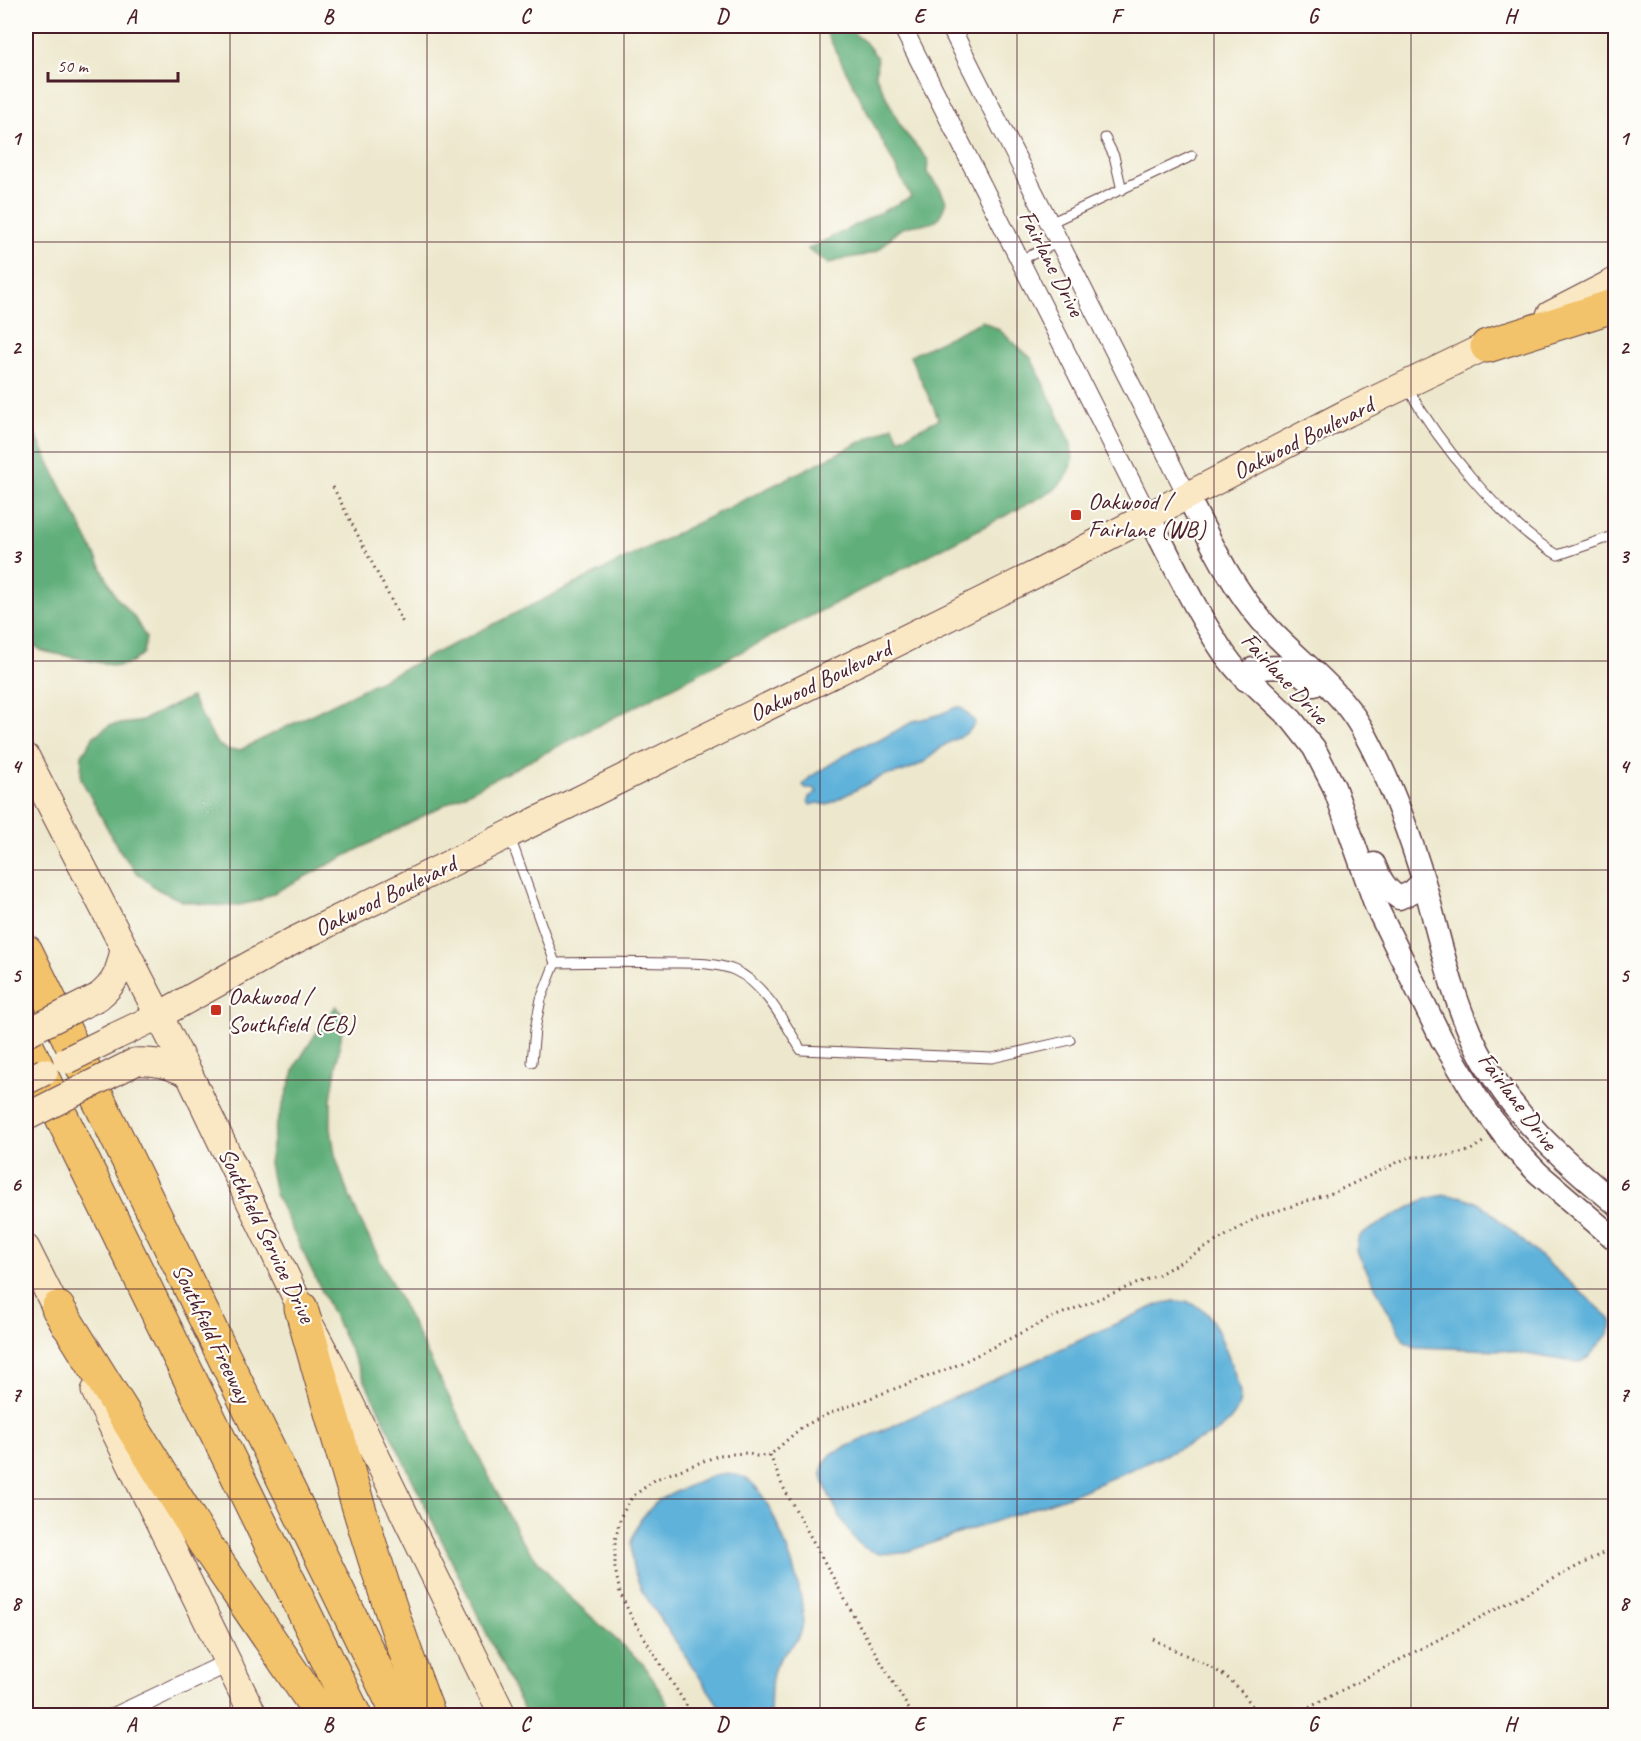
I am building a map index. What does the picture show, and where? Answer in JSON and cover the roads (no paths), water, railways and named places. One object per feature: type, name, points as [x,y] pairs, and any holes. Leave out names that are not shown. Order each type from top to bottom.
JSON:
[{"type":"highway","points":[[1487,346],[1616,305]]},
{"type":"highway","name":"Southfield Freeway","points":[[26,951],[399,1716]]},
{"type":"highway","name":"Southfield Freeway","points":[[26,1044],[355,1716]]},
{"type":"highway","points":[[58,1308],[205,1544],[322,1716]]},
{"type":"highway","points":[[301,1308],[405,1654],[429,1716]]},
{"type":"main road","name":"Oakwood Boulevard","points":[[26,1082],[158,1016],[293,941],[1038,573],[1347,413],[1407,386],[1616,281]]},
{"type":"main road","name":"Southfield Service Drive","points":[[26,757],[189,1074],[301,1308],[331,1364],[503,1716]]},
{"type":"main road","points":[[26,1033],[98,997],[111,987],[120,971],[124,950]]},
{"type":"main road","points":[[26,1117],[135,1062],[154,1061],[189,1074]]},
{"type":"main road","points":[[26,1248],[58,1308],[74,1348],[254,1716]]},
{"type":"street","name":"Fairlane Drive","points":[[902,26],[1205,625],[1222,651],[1246,680],[1252,682],[1292,720],[1314,748],[1334,787],[1376,906],[1442,1040],[1480,1103],[1513,1147],[1538,1173],[1616,1240]]},
{"type":"street","name":"Fairlane Drive","points":[[950,26],[1233,584],[1263,622],[1317,672],[1338,696],[1359,724],[1385,772],[1423,881],[1447,973],[1477,1050],[1526,1123],[1576,1171],[1616,1204]]},
{"type":"street","points":[[1246,680],[1253,669],[1291,668],[1303,674],[1334,707],[1360,744],[1385,772]]},
{"type":"street","points":[[1334,787],[1356,809],[1379,878],[1389,891],[1399,898],[1412,892],[1423,881]]},
{"type":"street","points":[[116,1716],[228,1663]]},
{"type":"lane","points":[[1105,138],[1114,156],[1122,190]]},
{"type":"lane","points":[[1050,223],[1192,156]]},
{"type":"lane","points":[[1020,260],[1060,242]]},
{"type":"lane","points":[[1407,386],[1420,409],[1464,468],[1512,520],[1538,544],[1558,555],[1616,535]]},
{"type":"lane","points":[[509,834],[555,963],[541,999],[532,1062]]},
{"type":"lane","points":[[555,963],[688,963],[715,965],[734,970],[751,982],[773,1005],[801,1050],[992,1058],[1070,1040]]},
{"type":"water","points":[[961,707],[975,722],[973,726],[924,762],[905,771],[884,775],[827,805],[818,803],[810,805],[809,797],[817,792],[814,788],[806,789],[803,785],[810,777],[858,747],[878,741],[914,721]]},
{"type":"water","points":[[1445,1195],[1464,1197],[1482,1205],[1609,1317],[1612,1324],[1609,1333],[1589,1357],[1580,1362],[1568,1361],[1503,1350],[1414,1347],[1404,1341],[1358,1254],[1357,1243],[1363,1233],[1425,1199]]},
{"type":"water","points":[[1174,1301],[1194,1304],[1209,1316],[1223,1343],[1239,1389],[1240,1396],[1236,1413],[1215,1433],[1077,1493],[903,1553],[887,1554],[862,1546],[844,1523],[823,1480],[823,1467],[833,1453],[1157,1305]]},
{"type":"water","points":[[727,1473],[749,1480],[763,1497],[781,1533],[801,1596],[802,1628],[798,1638],[775,1667],[771,1687],[770,1715],[725,1715],[642,1591],[633,1568],[631,1542],[641,1519],[658,1500],[708,1477]]},
{"type":"place","name":"Oakwood / Fairlane (WB)","points":[[1076,515]]},
{"type":"place","name":"Oakwood / Southfield (EB)","points":[[216,1010]]}]
